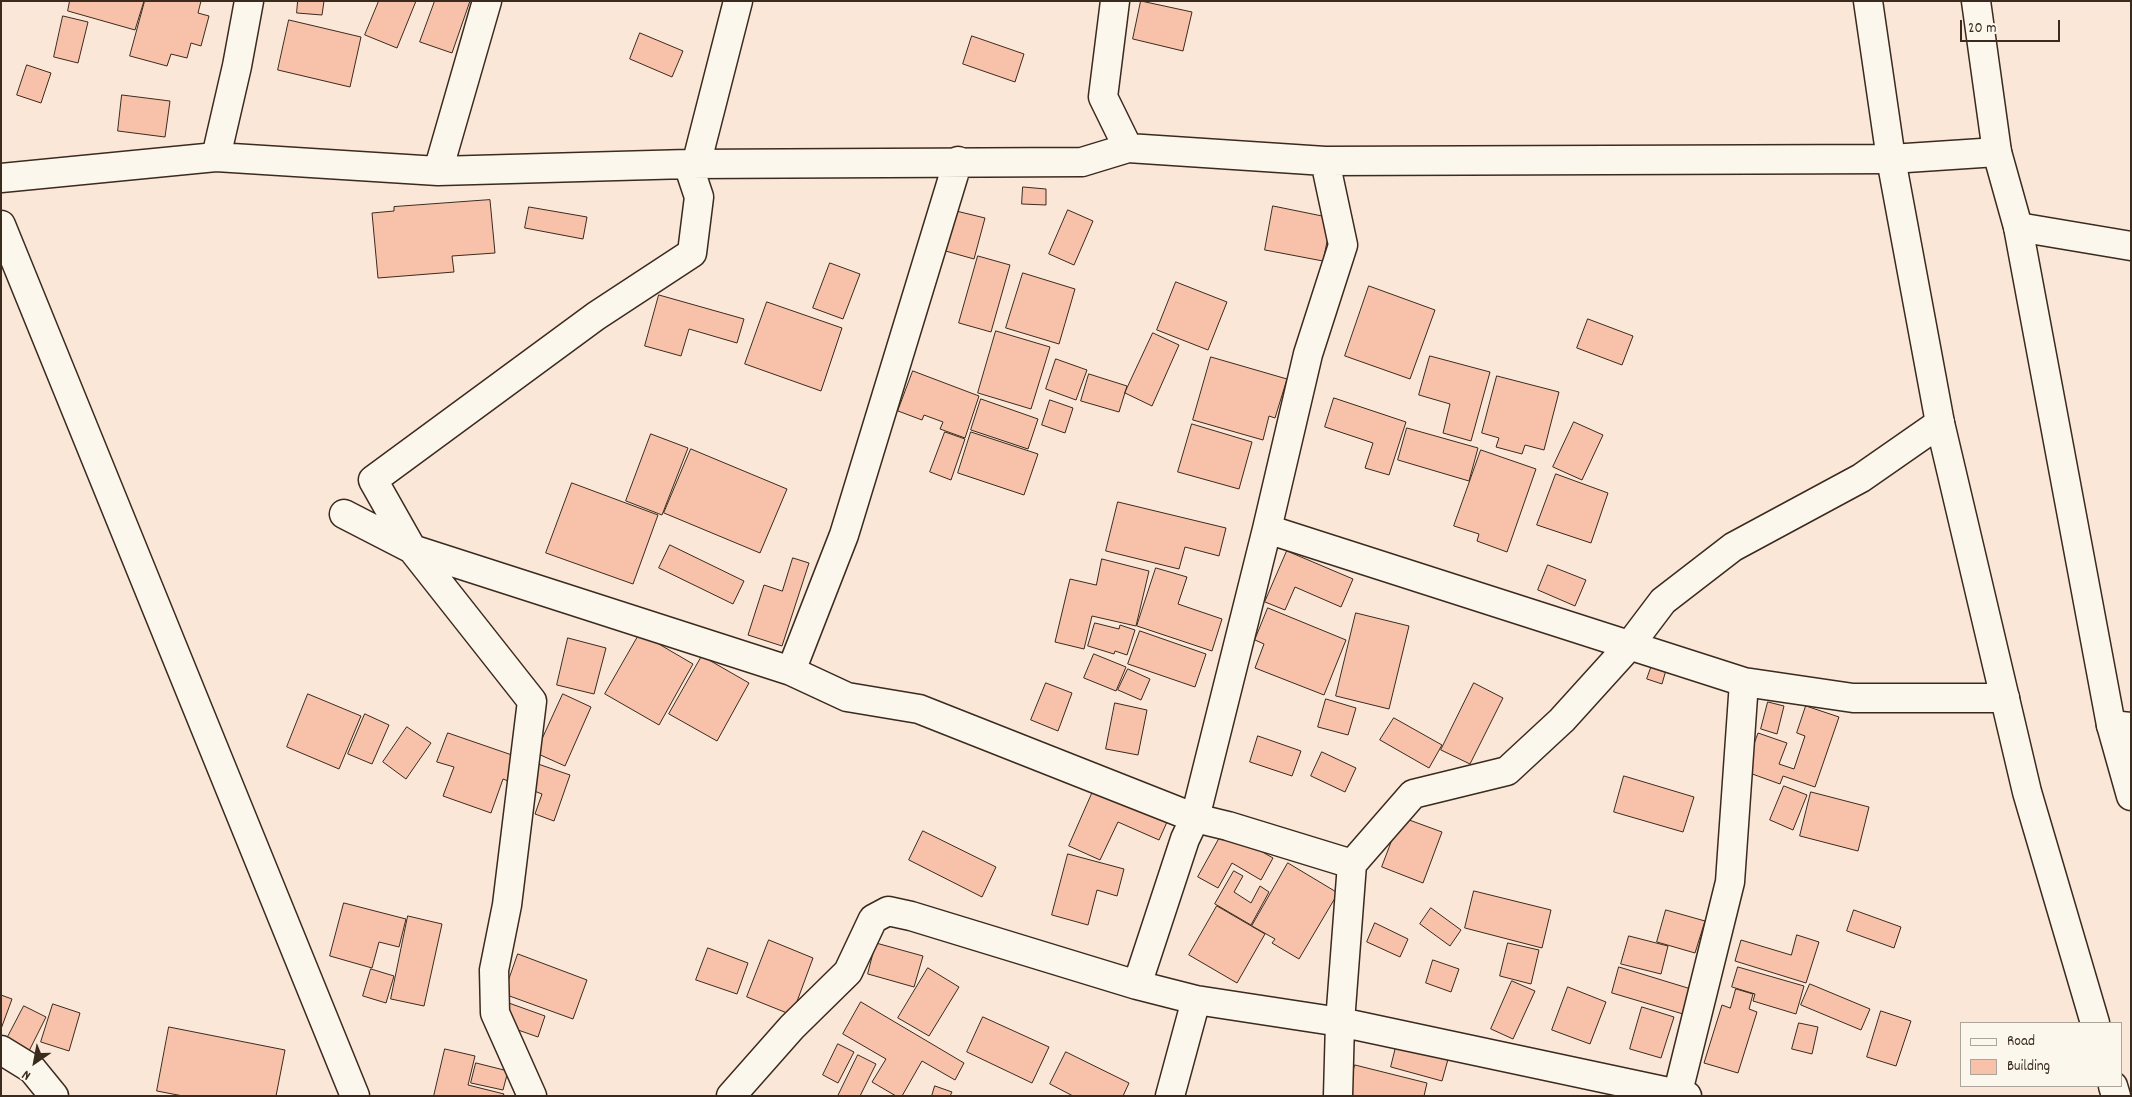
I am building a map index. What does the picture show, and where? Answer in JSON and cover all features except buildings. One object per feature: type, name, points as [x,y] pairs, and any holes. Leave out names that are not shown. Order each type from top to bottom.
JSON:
[{"type":"street","points":[[216,157],[237,66],[249,1]]},
{"type":"street","points":[[438,172],[487,1]]},
{"type":"street","points":[[532,1096],[495,1013],[494,970],[507,905],[532,701],[412,548],[373,480],[596,316],[692,254],[699,197],[692,164],[738,1]]},
{"type":"street","points":[[1115,1],[1103,97],[1128,148]]},
{"type":"street","points":[[1868,1],[1890,159],[1940,423],[2027,792],[2094,1022]]},
{"type":"street","points":[[1976,1],[1998,152],[2018,226],[2121,726],[2131,796]]},
{"type":"street","points":[[1,178],[216,157],[438,172],[692,164],[1082,162],[1128,148],[1325,161],[1890,159],[1998,152]]},
{"type":"street","points":[[1137,985],[1185,839],[1196,818],[1308,354],[1343,245],[1325,161]]},
{"type":"street","points":[[791,671],[844,535],[958,162]]},
{"type":"street","points":[[1,225],[355,1096]]},
{"type":"street","points":[[2018,226],[2131,246]]},
{"type":"street","points":[[1338,1096],[1340,1022],[1352,864],[1413,794],[1506,771],[1562,720],[1629,646],[1663,600],[1733,547],[1861,478],[1940,423]]},
{"type":"street","points":[[344,514],[412,548],[791,671],[847,697],[919,709],[1196,818],[1352,864]]},
{"type":"street","points":[[1267,529],[1744,682],[1853,698],[2005,698]]},
{"type":"street","points":[[731,1096],[792,1027],[848,972],[873,919],[888,911],[911,916],[1137,985],[1196,1000],[1340,1022],[1681,1095],[1730,882],[1744,682]]},
{"type":"street","points":[[1170,1096],[1196,1000]]},
{"type":"street","points":[[1,1050],[32,1070],[54,1096]]}]
